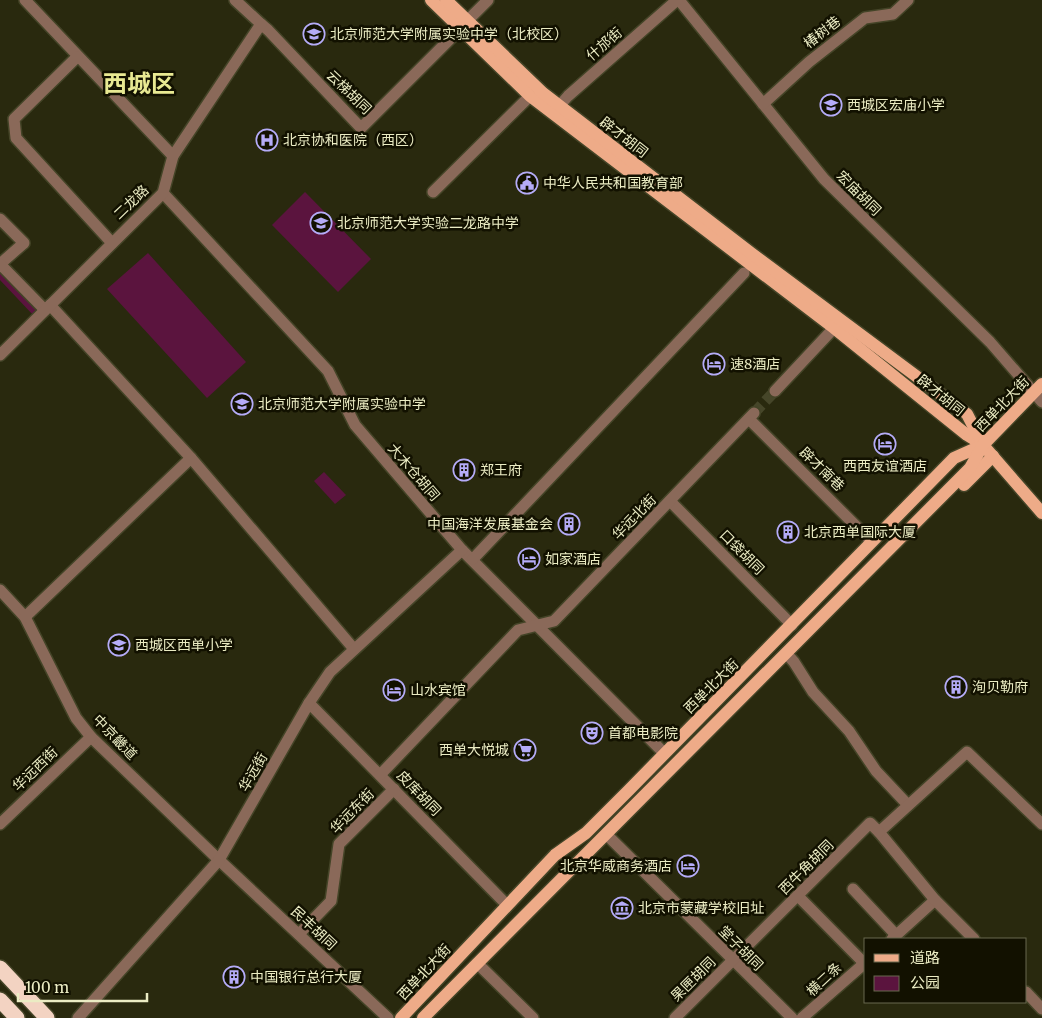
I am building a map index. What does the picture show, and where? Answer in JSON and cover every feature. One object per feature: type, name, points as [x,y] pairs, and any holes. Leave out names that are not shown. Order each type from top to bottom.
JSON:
[{"type":"highway","points":[[0,968],[47,1018]]},
{"type":"highway","points":[[0,1000],[17,1018]]},
{"type":"main road","name":"辟才胡同","points":[[431,0],[464,25],[556,109],[967,435],[983,445]]},
{"type":"main road","name":"辟才胡同","points":[[446,0],[464,25],[530,96],[556,109],[966,414],[983,445]]},
{"type":"main road","name":"西单北大街","points":[[423,1018],[970,468],[983,445],[1039,393]]},
{"type":"main road","name":"西单北大街","points":[[400,1018],[555,855],[586,832],[954,458],[983,445]]},
{"type":"main road","points":[[983,445],[1042,513]]},
{"type":"main road","points":[[894,544],[935,515],[993,456]]},
{"type":"street","points":[[25,0],[173,156]]},
{"type":"street","points":[[235,0],[260,24]]},
{"type":"street","points":[[464,25],[488,0]]},
{"type":"street","name":"宏庙胡同","points":[[678,0],[824,179],[990,342],[1039,393]]},
{"type":"street","name":"什邡街","points":[[556,109],[678,0]]},
{"type":"street","name":"椿树巷","points":[[763,104],[809,62],[865,18],[893,14],[908,0]]},
{"type":"street","name":"云梯胡同","points":[[260,24],[268,30],[361,128],[464,25]]},
{"type":"street","name":"二龙路","points":[[0,355],[163,193],[173,156],[260,24]]},
{"type":"street","points":[[78,56],[14,118],[16,138],[112,243]]},
{"type":"street","points":[[433,192],[530,96]]},
{"type":"street","name":"大木仓胡同","points":[[163,193],[328,371],[355,425],[462,550],[473,559],[536,627],[664,753]]},
{"type":"street","points":[[0,219],[24,244],[0,264],[47,308],[191,458],[354,649]]},
{"type":"street","points":[[473,559],[744,273]]},
{"type":"street","points":[[775,391],[834,328]]},
{"type":"street","name":"华远北街","points":[[380,775],[518,630],[554,621],[751,416]]},
{"type":"street","name":"辟才南巷","points":[[751,416],[872,542]]},
{"type":"street","points":[[25,617],[191,458]]},
{"type":"street","name":"口袋胡同","points":[[670,501],[792,624]]},
{"type":"street","name":"华远街","points":[[78,1018],[219,860],[309,704],[330,672],[462,550]]},
{"type":"street","name":"中京畿道","points":[[0,590],[25,617],[76,718],[91,737],[219,860]]},
{"type":"street","points":[[786,653],[813,692],[849,731],[876,771],[908,805]]},
{"type":"street","name":"皮库胡同","points":[[309,704],[507,905]]},
{"type":"street","name":"华远西街","points":[[0,824],[91,737]]},
{"type":"street","points":[[973,938],[935,900],[879,832],[967,752],[1042,824]]},
{"type":"street","name":"华远东街","points":[[299,934],[331,901],[339,844],[394,789]]},
{"type":"street","name":"西牛角胡同","points":[[733,961],[870,823],[879,832]]},
{"type":"street","name":"堂子胡同","points":[[606,834],[792,1018]]},
{"type":"street","name":"民丰胡同","points":[[219,860],[388,1018]]},
{"type":"street","points":[[853,889],[894,937],[935,900]]},
{"type":"street","points":[[800,897],[864,961]]},
{"type":"street","name":"果匣胡同","points":[[675,1018],[733,961]]},
{"type":"street","points":[[478,963],[533,1018]]},
{"type":"street","name":"横二条","points":[[802,1018],[864,963]]},
{"type":"street","points":[[1027,993],[1040,1003]]},
{"type":"street","points":[[814,1009],[822,1018]]},
{"type":"green space","points":[[305,192],[371,259],[338,292],[272,225]]},
{"type":"green space","points":[[148,253],[246,362],[207,398],[107,289]]},
{"type":"green space","points":[[0,269],[40,311],[34,316],[0,280]]},
{"type":"green space","points":[[324,472],[346,495],[335,504],[314,481]]},
{"type":"tunnel","points":[[754,413],[775,391]]},
{"type":"place","name":"北京师范大学附属实验中学（北校区）","points":[[314,34]]},
{"type":"place","name":"西城区宏庙小学","points":[[831,105]]},
{"type":"place","name":"北京协和医院（西区）","points":[[267,140]]},
{"type":"place","name":"中华人民共和国教育部","points":[[527,183]]},
{"type":"place","name":"北京师范大学实验二龙路中学","points":[[321,223]]},
{"type":"place","name":"速8酒店","points":[[714,364]]},
{"type":"place","name":"北京师范大学附属实验中学","points":[[242,404]]},
{"type":"place","name":"西西友谊酒店","points":[[885,444]]},
{"type":"place","name":"郑王府","points":[[464,470]]},
{"type":"place","name":"中国海洋发展基金会","points":[[569,524]]},
{"type":"place","name":"北京西单国际大厦","points":[[788,532]]},
{"type":"place","name":"如家酒店","points":[[529,559]]},
{"type":"place","name":"西城区西单小学","points":[[119,645]]},
{"type":"place","name":"洵贝勒府","points":[[956,687]]},
{"type":"place","name":"山水宾馆","points":[[394,690]]},
{"type":"place","name":"首都电影院","points":[[592,733]]},
{"type":"place","name":"西单大悦城","points":[[525,750]]},
{"type":"place","name":"北京华威商务酒店","points":[[688,866]]},
{"type":"place","name":"北京市蒙藏学校旧址","points":[[622,908]]},
{"type":"place","name":"中国银行总行大厦","points":[[234,977]]},
{"type":"district","name":"西城区","points":[[139,84]]}]
